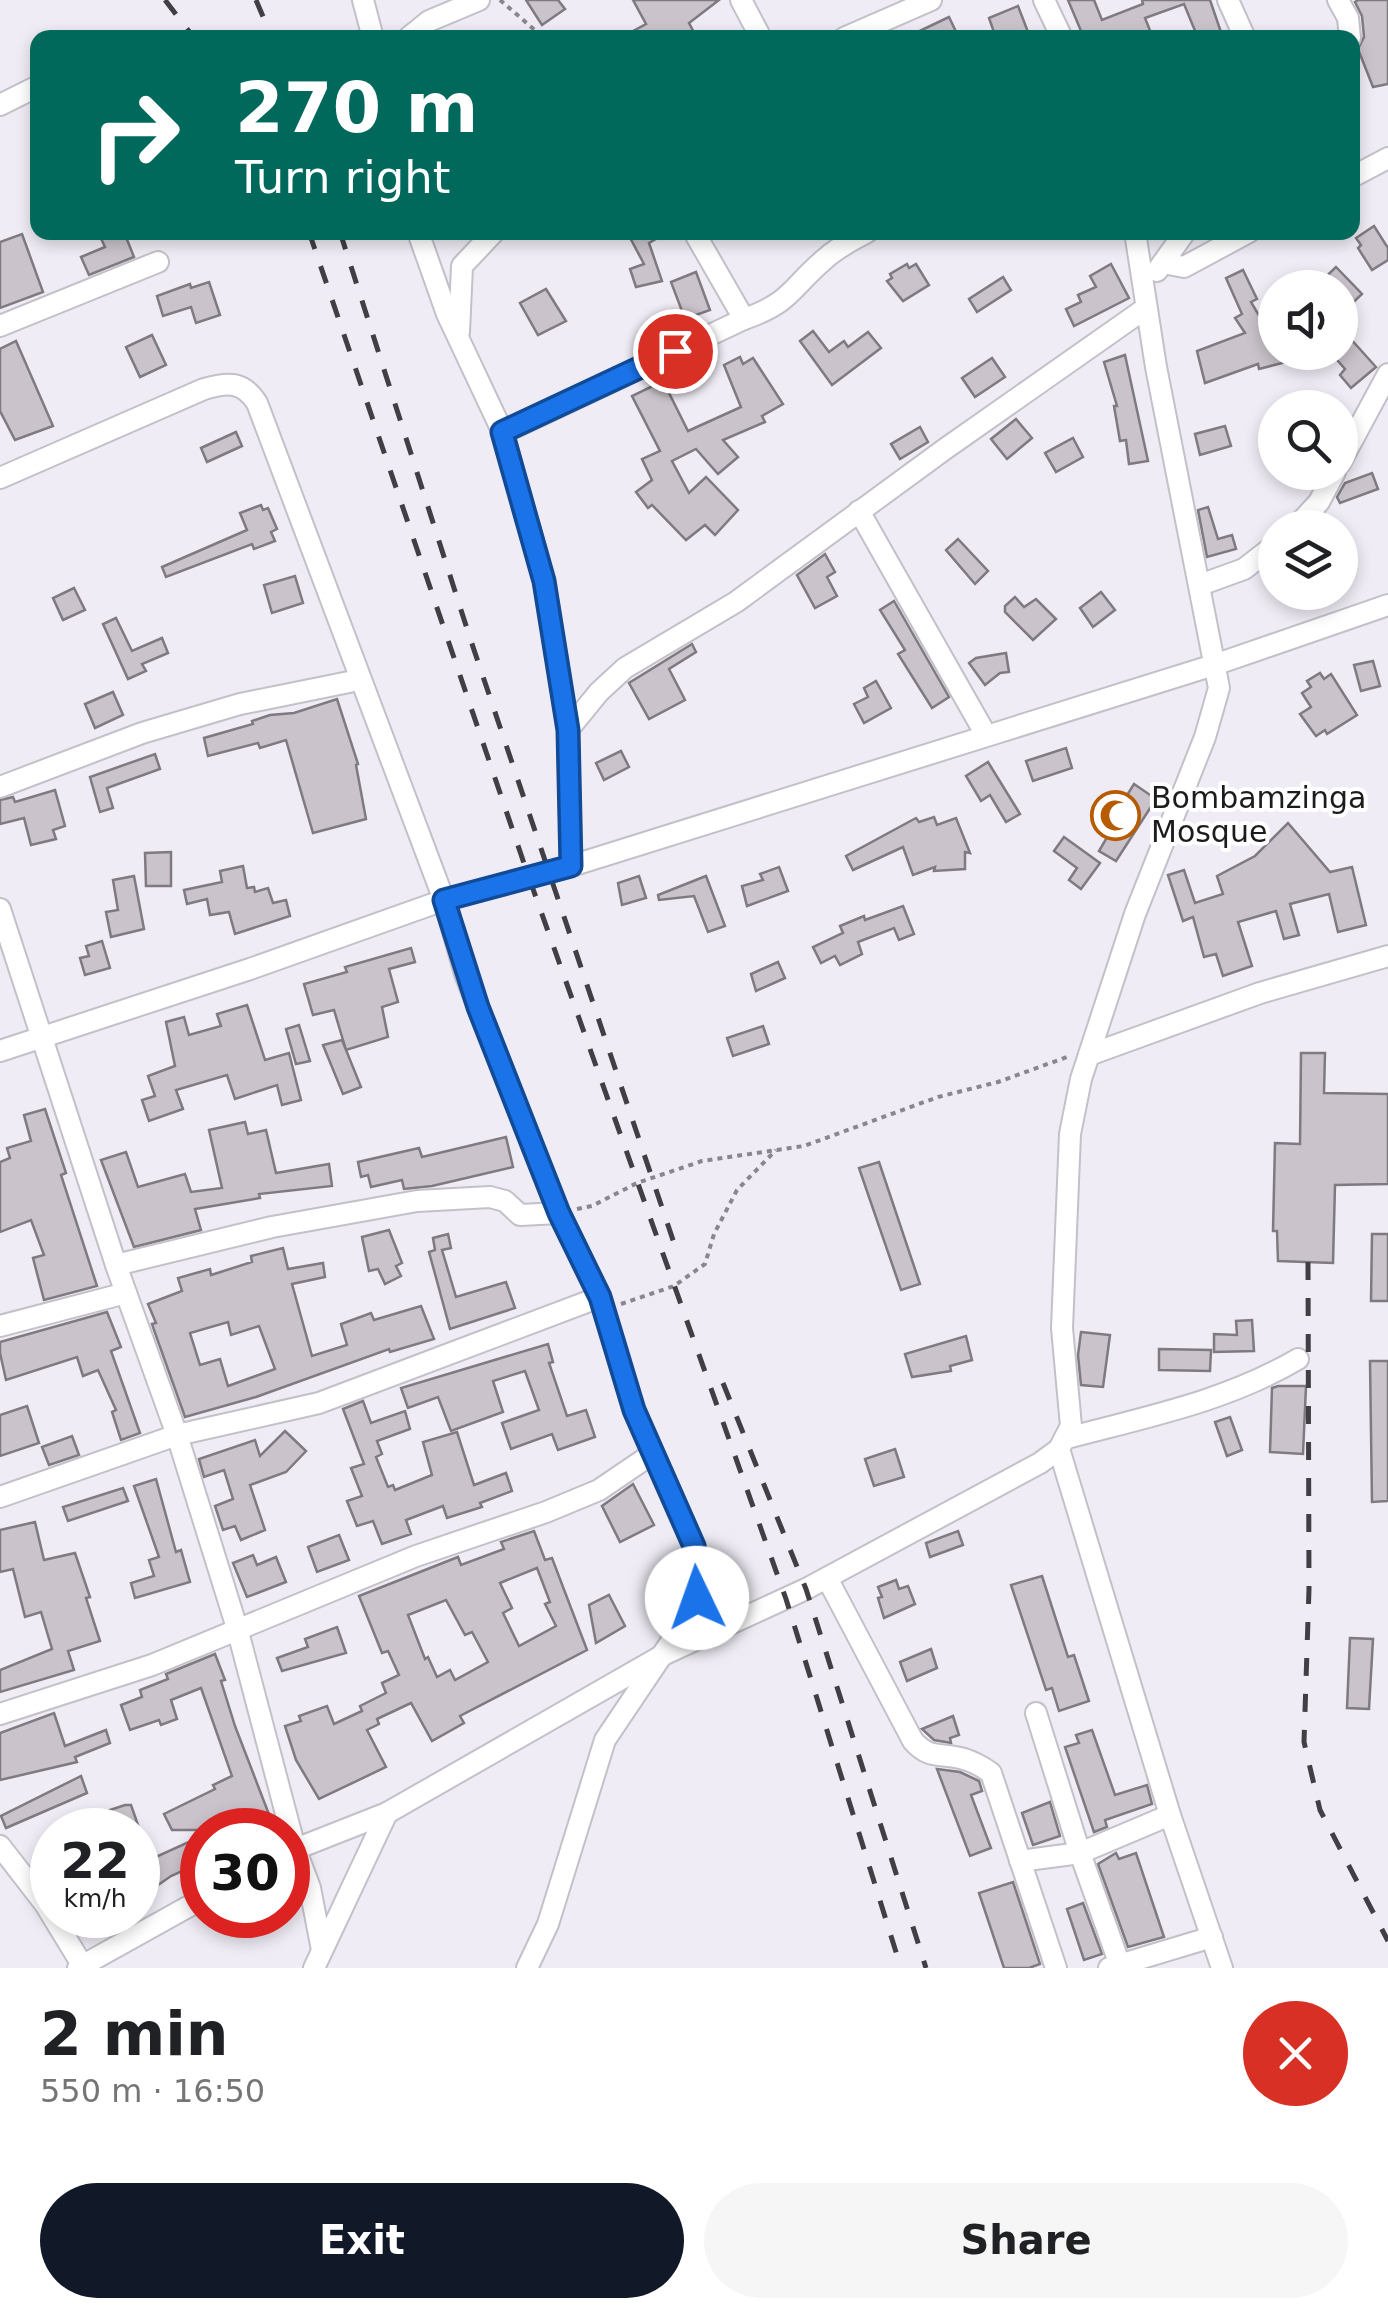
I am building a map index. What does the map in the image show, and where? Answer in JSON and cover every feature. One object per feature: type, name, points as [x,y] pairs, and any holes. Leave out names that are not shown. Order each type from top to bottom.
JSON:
[{"type":"street","points":[[362,0],[371,30]]},
{"type":"street","points":[[418,30],[479,0]]},
{"type":"street","points":[[741,0],[756,30]]},
{"type":"street","points":[[862,30],[931,0]]},
{"type":"street","points":[[1044,0],[1058,30]]},
{"type":"street","points":[[1228,0],[1241,30]]},
{"type":"street","points":[[1338,0],[1348,18],[1349,30]]},
{"type":"street","points":[[0,104],[30,90]]},
{"type":"street","points":[[1360,173],[1388,158]]},
{"type":"street","points":[[421,240],[439,296],[502,432],[544,581],[568,730],[571,866]]},
{"type":"street","points":[[459,338],[462,266],[486,240]]},
{"type":"street","points":[[699,240],[744,319]]},
{"type":"street","points":[[502,432],[783,301],[822,261],[855,240]]},
{"type":"street","points":[[1137,240],[1146,284],[1146,308],[1219,688],[1134,914],[1090,1052],[1070,1134],[1062,1328],[1071,1426],[1063,1444],[1170,1816],[1222,1968]]},
{"type":"street","points":[[1146,284],[1180,240]]},
{"type":"street","points":[[1163,264],[1184,266],[1234,240]]},
{"type":"street","points":[[0,326],[158,262]]},
{"type":"street","points":[[568,730],[626,668],[736,602],[1146,308]]},
{"type":"street","points":[[1358,430],[1388,374]]},
{"type":"street","points":[[0,478],[172,400],[220,384],[242,385],[258,404],[444,900],[465,974],[558,1211],[602,1303],[634,1410],[694,1546],[698,1572],[692,1612],[605,1740],[548,1924],[527,1968]]},
{"type":"street","points":[[860,512],[986,735]]},
{"type":"street","points":[[1200,586],[1244,569],[1258,558]]},
{"type":"street","points":[[0,1050],[250,969],[444,900],[571,866],[1217,664],[1388,605]]},
{"type":"street","points":[[0,786],[142,733],[240,704],[359,680]]},
{"type":"street","points":[[0,909],[116,1265],[177,1435],[236,1628],[281,1808]]},
{"type":"street","points":[[1090,1052],[1227,1004],[1388,956]]},
{"type":"street","points":[[116,1265],[272,1227],[417,1201],[490,1197],[504,1201],[520,1215],[558,1211]]},
{"type":"street","points":[[0,1326],[126,1293]]},
{"type":"street","points":[[0,1497],[177,1435],[319,1403],[602,1303]]},
{"type":"street","points":[[310,1843],[387,1813],[664,1654],[827,1578],[1040,1463],[1063,1444],[1252,1384],[1298,1359]]},
{"type":"street","points":[[0,1714],[152,1665],[416,1556],[546,1512],[599,1490],[652,1454]]},
{"type":"street","points":[[827,1578],[923,1752],[960,1758],[991,1774],[1056,1968]]},
{"type":"street","points":[[1036,1713],[1117,1967],[1212,1937]]},
{"type":"street","points":[[318,1959],[387,1813]]},
{"type":"street","points":[[1020,1860],[1080,1854],[1170,1816]]},
{"type":"street","points":[[0,1846],[46,1904],[81,1967],[180,1911]]},
{"type":"street","points":[[310,1888],[318,1959]]},
{"type":"path","points":[[500,0],[535,30]]},
{"type":"path","points":[[558,1211],[592,1206],[638,1183],[702,1161],[804,1146],[938,1097],[1090,1052]]},
{"type":"path","points":[[602,1303],[674,1286],[698,1270],[707,1259],[714,1234],[737,1190],[776,1150]]},
{"type":"building","points":[[526,0],[558,0],[565,9],[542,25]]},
{"type":"building","points":[[633,0],[719,0],[689,23],[693,30],[635,30],[646,24]]},
{"type":"building","points":[[1068,0],[1094,0],[1102,20],[1143,4],[1142,0],[1210,0],[1220,30],[1195,30],[1184,4],[1145,18],[1150,30],[1081,30]]},
{"type":"building","points":[[1388,0],[1388,84],[1373,87],[1360,54],[1364,37],[1362,16],[1355,2]]},
{"type":"building","points":[[1018,6],[1027,30],[993,30],[989,18]]},
{"type":"building","points":[[949,17],[955,30],[922,30]]},
{"type":"building","points":[[1374,226],[1388,248],[1388,260],[1372,270],[1358,248],[1360,235]]},
{"type":"building","points":[[22,234],[43,292],[0,308],[0,242]]},
{"type":"building","points":[[102,240],[127,240],[134,257],[89,275],[81,257],[105,247]]},
{"type":"building","points":[[631,240],[654,240],[649,243],[662,281],[636,287],[630,269],[644,264]]},
{"type":"building","points":[[907,264],[909,268],[916,264],[929,285],[903,301],[887,281],[892,278],[890,274]]},
{"type":"building","points":[[1111,264],[1129,298],[1074,326],[1066,309],[1081,302],[1078,295],[1096,287],[1090,276]]},
{"type":"building","points":[[1243,270],[1257,299],[1251,302],[1258,314],[1258,364],[1205,383],[1197,351],[1245,333],[1235,318],[1242,314],[1226,278]]},
{"type":"building","points":[[696,272],[710,310],[685,319],[671,282]]},
{"type":"building","points":[[1003,277],[1011,290],[977,312],[969,299]]},
{"type":"building","points":[[209,282],[220,315],[196,323],[191,307],[163,316],[157,296],[190,284],[191,288]]},
{"type":"building","points":[[546,289],[566,321],[538,335],[520,303]]},
{"type":"building","points":[[813,331],[829,352],[844,341],[848,347],[868,332],[881,348],[832,385],[800,341]]},
{"type":"building","points":[[152,335],[166,365],[140,377],[126,347]]},
{"type":"building","points":[[16,341],[53,426],[15,440],[0,411],[0,349]]},
{"type":"building","points":[[1358,347],[1376,367],[1351,388],[1340,375],[1344,370],[1358,370]]},
{"type":"building","points":[[1125,355],[1148,461],[1129,464],[1126,440],[1120,441],[1117,406],[1104,362]]},
{"type":"building","points":[[740,357],[743,364],[753,358],[783,404],[762,416],[765,422],[723,440],[738,457],[718,474],[696,449],[672,461],[689,493],[706,477],[738,510],[715,535],[705,525],[686,540],[652,505],[648,508],[636,492],[652,480],[642,459],[660,451],[632,396],[663,381],[688,431],[741,407],[724,365]]},
{"type":"building","points":[[992,358],[1005,377],[975,397],[962,378]]},
{"type":"building","points":[[1016,419],[1032,438],[1007,459],[991,439]]},
{"type":"building","points":[[1225,426],[1231,446],[1200,455],[1195,434]]},
{"type":"building","points":[[920,427],[928,442],[900,459],[891,444]]},
{"type":"building","points":[[236,432],[242,446],[207,462],[201,448]]},
{"type":"building","points":[[1073,438],[1083,457],[1056,472],[1045,453]]},
{"type":"building","points":[[1372,473],[1378,489],[1340,503],[1337,497],[1341,490],[1358,490],[1358,478]]},
{"type":"building","points":[[261,505],[263,510],[268,508],[277,529],[271,532],[275,541],[254,549],[252,544],[166,577],[162,567],[247,530],[240,513]]},
{"type":"building","points":[[1208,507],[1218,539],[1232,535],[1236,549],[1207,557],[1198,510]]},
{"type":"building","points":[[958,539],[988,571],[975,584],[946,550]]},
{"type":"building","points":[[825,554],[835,572],[827,577],[837,596],[815,608],[797,575]]},
{"type":"building","points":[[295,576],[303,603],[272,613],[264,585]]},
{"type":"building","points":[[74,588],[85,610],[63,620],[53,598]]},
{"type":"building","points":[[1101,592],[1115,610],[1093,627],[1080,608]]},
{"type":"building","points":[[1015,597],[1024,607],[1036,599],[1056,619],[1033,640],[1005,612],[1005,606]]},
{"type":"building","points":[[894,601],[949,697],[932,708],[898,654],[905,650],[880,610]]},
{"type":"building","points":[[116,618],[132,651],[162,638],[168,653],[142,664],[146,671],[128,679],[103,624]]},
{"type":"building","points":[[692,644],[696,652],[669,669],[685,700],[649,719],[629,683]]},
{"type":"building","points":[[1006,653],[1009,672],[1000,673],[985,685],[969,663],[976,658]]},
{"type":"building","points":[[1373,661],[1380,686],[1361,691],[1354,665]]},
{"type":"building","points":[[1320,673],[1324,679],[1331,674],[1357,715],[1327,734],[1325,730],[1316,736],[1300,714],[1311,707],[1302,693],[1311,687],[1307,681]]},
{"type":"building","points":[[876,681],[891,708],[864,723],[854,704],[868,697],[864,688]]},
{"type":"building","points":[[113,692],[123,715],[95,728],[85,704]]},
{"type":"building","points":[[337,699],[358,764],[366,819],[313,833],[286,740],[208,756],[204,738],[270,715],[294,713]]},
{"type":"building","points":[[1066,748],[1072,768],[1033,781],[1026,761]]},
{"type":"building","points":[[621,751],[629,767],[604,780],[596,763]]},
{"type":"building","points":[[155,754],[160,769],[107,788],[113,808],[100,812],[90,777]]},
{"type":"building","points":[[988,762],[1020,814],[1006,822],[990,795],[981,801],[966,776]]},
{"type":"building","points":[[1134,784],[1156,799],[1116,861],[1099,851]]},
{"type":"building","points":[[55,790],[65,826],[53,830],[56,839],[31,845],[24,818],[0,824],[0,800],[13,797],[15,802]]},
{"type":"building","points":[[934,817],[937,825],[956,818],[970,853],[965,852],[965,869],[934,871],[935,867],[913,875],[903,847],[853,870],[846,856],[916,818],[919,822]]},
{"type":"building","points":[[1288,823],[1330,872],[1352,867],[1366,925],[1338,932],[1329,894],[1290,904],[1299,935],[1284,939],[1276,911],[1238,922],[1252,966],[1223,976],[1216,954],[1204,957],[1193,917],[1183,921],[1168,875],[1184,870],[1195,903],[1223,894],[1217,876],[1255,856]]},
{"type":"building","points":[[1064,837],[1100,863],[1081,889],[1069,880],[1077,868],[1054,851]]},
{"type":"building","points":[[171,852],[171,886],[146,886],[145,853]]},
{"type":"building","points":[[243,866],[247,888],[254,887],[255,892],[268,888],[273,903],[286,900],[290,916],[235,934],[229,912],[210,915],[207,899],[187,904],[184,890],[222,882],[220,871]]},
{"type":"building","points":[[779,867],[788,891],[747,906],[742,886],[763,880],[760,874]]},
{"type":"building","points":[[134,876],[144,929],[111,937],[106,912],[118,910],[113,880]]},
{"type":"building","points":[[639,876],[646,898],[622,905],[618,883]]},
{"type":"building","points":[[706,876],[725,926],[708,932],[694,896],[659,900],[658,895]]},
{"type":"building","points":[[903,906],[914,934],[899,940],[894,928],[858,942],[862,954],[840,965],[835,956],[821,963],[813,947],[843,933],[840,926]]},
{"type":"building","points":[[102,941],[110,968],[85,975],[80,958],[89,956],[86,946]]},
{"type":"building","points":[[411,948],[415,962],[389,969],[398,1002],[382,1007],[388,1037],[346,1050],[334,1010],[313,1015],[304,984],[347,972],[345,967]]},
{"type":"building","points":[[778,962],[785,978],[756,991],[751,974]]},
{"type":"building","points":[[247,1005],[265,1060],[289,1053],[301,1100],[282,1105],[277,1085],[235,1099],[227,1075],[176,1090],[183,1109],[149,1121],[142,1100],[155,1096],[148,1076],[175,1066],[166,1022],[184,1017],[189,1035],[221,1026],[217,1014]]},
{"type":"building","points":[[299,1025],[310,1061],[296,1064],[286,1029]]},
{"type":"building","points":[[763,1026],[769,1044],[733,1056],[727,1038]]},
{"type":"building","points":[[342,1040],[361,1087],[343,1094],[323,1045]]},
{"type":"building","points":[[1301,1053],[1325,1053],[1324,1093],[1388,1094],[1388,1184],[1335,1185],[1333,1263],[1278,1261],[1277,1231],[1273,1231],[1275,1143],[1300,1144]]},
{"type":"building","points":[[45,1109],[66,1173],[61,1175],[97,1286],[44,1300],[33,1258],[44,1255],[31,1220],[0,1232],[0,1162],[10,1158],[7,1148],[31,1141],[24,1115]]},
{"type":"building","points":[[245,1122],[248,1134],[266,1130],[276,1173],[329,1164],[332,1186],[259,1194],[260,1198],[195,1209],[201,1230],[134,1247],[101,1160],[126,1152],[138,1187],[185,1174],[191,1192],[222,1188],[209,1130]]},
{"type":"building","points":[[506,1137],[513,1167],[404,1189],[402,1180],[371,1187],[368,1175],[361,1177],[358,1162],[419,1148],[422,1157]]},
{"type":"building","points":[[879,1162],[920,1284],[901,1290],[859,1168]]},
{"type":"building","points":[[389,1230],[402,1263],[396,1266],[401,1276],[385,1284],[378,1269],[369,1271],[362,1237]]},
{"type":"building","points":[[448,1234],[451,1248],[442,1250],[456,1297],[506,1282],[515,1308],[450,1329],[429,1252],[435,1250],[433,1238]]},
{"type":"building","points":[[1372,1234],[1388,1234],[1388,1301],[1371,1301]]},
{"type":"building","points":[[283,1248],[288,1269],[323,1263],[325,1277],[292,1284],[312,1356],[347,1345],[341,1324],[371,1313],[374,1320],[421,1306],[434,1339],[390,1352],[389,1349],[256,1397],[185,1417],[148,1304],[182,1291],[178,1278],[210,1269],[211,1275],[252,1262],[251,1256]],"holes":[[[228,1322],[231,1335],[259,1326],[275,1369],[228,1386],[220,1359],[200,1365],[190,1333]]]},
{"type":"building","points":[[107,1312],[121,1347],[111,1351],[140,1433],[121,1440],[112,1412],[116,1410],[98,1370],[83,1376],[77,1357],[6,1380],[0,1353],[0,1342]]},
{"type":"building","points":[[1252,1320],[1254,1351],[1214,1352],[1214,1334],[1237,1335],[1236,1321]]},
{"type":"building","points":[[1081,1332],[1110,1335],[1103,1387],[1081,1385]]},
{"type":"building","points":[[966,1336],[972,1360],[950,1366],[951,1371],[912,1377],[905,1354]]},
{"type":"building","points":[[548,1344],[553,1362],[549,1363],[567,1416],[586,1410],[595,1437],[558,1450],[552,1434],[511,1449],[502,1423],[539,1410],[525,1371],[493,1381],[503,1412],[451,1431],[438,1397],[408,1408],[401,1388]]},
{"type":"building","points":[[1159,1349],[1211,1350],[1210,1371],[1159,1370]]},
{"type":"building","points":[[1370,1361],[1388,1361],[1388,1501],[1372,1502]]},
{"type":"building","points":[[1306,1386],[1303,1454],[1270,1452],[1272,1388]]},
{"type":"building","points":[[363,1401],[371,1423],[405,1411],[410,1429],[377,1441],[382,1454],[376,1457],[388,1487],[393,1485],[395,1490],[432,1475],[423,1442],[457,1432],[474,1485],[506,1473],[512,1491],[480,1503],[482,1507],[447,1518],[443,1506],[406,1520],[411,1534],[382,1544],[373,1521],[357,1526],[347,1501],[362,1496],[351,1468],[364,1464],[343,1409]]},
{"type":"building","points":[[27,1406],[39,1443],[0,1456],[0,1415]]},
{"type":"building","points":[[1230,1417],[1242,1450],[1227,1456],[1215,1422]]},
{"type":"building","points":[[285,1431],[306,1451],[286,1472],[250,1485],[265,1530],[241,1540],[235,1526],[223,1530],[215,1506],[233,1499],[224,1470],[204,1477],[199,1459],[255,1440],[260,1456]]},
{"type":"building","points":[[72,1436],[79,1455],[49,1465],[42,1447]]},
{"type":"building","points":[[895,1449],[904,1477],[874,1486],[865,1459]]},
{"type":"building","points":[[156,1479],[176,1552],[181,1550],[190,1582],[135,1598],[131,1583],[154,1576],[149,1560],[159,1557],[134,1486]]},
{"type":"building","points":[[633,1484],[654,1525],[620,1542],[602,1506]]},
{"type":"building","points":[[123,1488],[128,1501],[68,1521],[63,1507]]},
{"type":"building","points":[[35,1522],[44,1560],[75,1553],[100,1641],[68,1651],[74,1670],[0,1692],[0,1670],[52,1649],[41,1612],[25,1617],[13,1569],[0,1572],[0,1530]]},
{"type":"building","points":[[534,1531],[545,1560],[552,1558],[587,1650],[460,1716],[464,1723],[432,1741],[411,1703],[377,1719],[379,1724],[367,1730],[386,1767],[319,1799],[296,1760],[285,1726],[301,1721],[299,1716],[327,1706],[334,1724],[362,1711],[360,1706],[386,1693],[382,1683],[399,1675],[388,1651],[382,1653],[359,1596],[458,1557],[461,1565],[504,1549],[501,1542]],"holes":[[[537,1568],[550,1602],[545,1604],[556,1626],[519,1646],[503,1613],[512,1608],[500,1583]],[[446,1600],[465,1635],[472,1632],[488,1662],[455,1680],[450,1670],[437,1677],[428,1657],[425,1659],[408,1615]]]},
{"type":"building","points":[[958,1531],[963,1545],[930,1557],[926,1543]]},
{"type":"building","points":[[339,1535],[349,1560],[317,1572],[308,1547]]},
{"type":"building","points":[[253,1555],[257,1565],[276,1557],[286,1582],[247,1597],[233,1563]]},
{"type":"building","points":[[1042,1576],[1068,1657],[1074,1655],[1089,1701],[1059,1711],[1052,1688],[1046,1690],[1011,1585]]},
{"type":"building","points":[[896,1580],[899,1589],[908,1586],[915,1604],[884,1618],[878,1587]]},
{"type":"building","points":[[609,1595],[625,1626],[596,1643],[589,1605]]},
{"type":"building","points":[[337,1627],[346,1653],[282,1671],[277,1658],[308,1647],[305,1639]]},
{"type":"building","points":[[1350,1638],[1373,1639],[1369,1709],[1347,1708]]},
{"type":"building","points":[[931,1649],[937,1668],[907,1681],[900,1662]]},
{"type":"building","points":[[215,1654],[235,1726],[267,1808],[180,1808],[180,1830],[172,1830],[164,1814],[215,1789],[213,1785],[232,1776],[201,1688],[171,1700],[177,1719],[161,1725],[159,1720],[130,1730],[121,1705],[142,1697],[140,1690],[168,1679],[166,1674]]},
{"type":"building","points":[[54,1713],[65,1746],[106,1730],[110,1743],[75,1757],[77,1762],[0,1780],[0,1733]]},
{"type":"building","points":[[953,1716],[959,1735],[950,1738],[951,1743],[934,1740],[922,1729]]},
{"type":"building","points":[[1092,1730],[1115,1795],[1147,1785],[1152,1804],[1105,1820],[1107,1827],[1094,1832],[1065,1747],[1079,1743],[1076,1735]]},
{"type":"building","points":[[937,1769],[960,1772],[979,1781],[982,1791],[971,1795],[991,1848],[970,1856]]},
{"type":"building","points":[[81,1776],[87,1793],[52,1808],[30,1808],[30,1818],[6,1828],[1,1816]]},
{"type":"building","points":[[1050,1802],[1060,1836],[1033,1845],[1022,1813]]},
{"type":"building","points":[[180,1846],[180,1872],[160,1884],[160,1855]]},
{"type":"building","points":[[1116,1853],[1119,1859],[1136,1853],[1164,1937],[1128,1947],[1098,1864]]},
{"type":"building","points":[[1013,1882],[1040,1964],[1029,1968],[1004,1968],[979,1893]]},
{"type":"building","points":[[1083,1903],[1102,1954],[1084,1960],[1067,1909]]},
{"type":"railway","points":[[165,0],[188,30]]},
{"type":"railway","points":[[256,0],[269,30]]},
{"type":"railway","points":[[312,240],[528,875],[786,1599],[901,1968]]},
{"type":"railway","points":[[343,240],[470,638],[675,1246]]},
{"type":"railway","points":[[1308,1262],[1309,1589],[1304,1742],[1320,1810],[1388,1941]]},
{"type":"railway","points":[[723,1383],[806,1589],[926,1968]]},
{"type":"place","name":"Bombamzinga Mosque","points":[[1116,815]]},
{"type":"route","points":[[675,351],[502,432],[544,581],[568,730],[571,866],[444,900],[465,974],[559,1213],[600,1297],[634,1410],[694,1546],[697,1598]]}]
